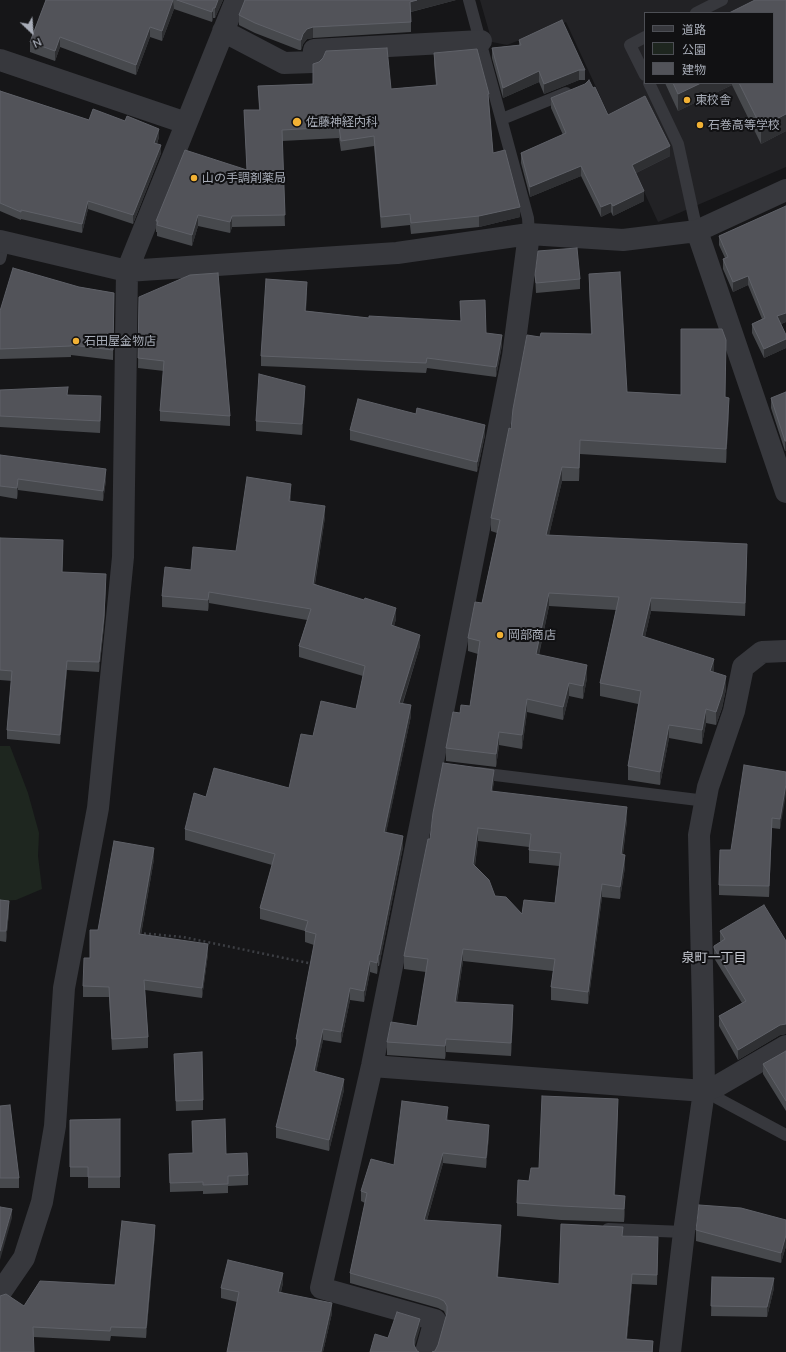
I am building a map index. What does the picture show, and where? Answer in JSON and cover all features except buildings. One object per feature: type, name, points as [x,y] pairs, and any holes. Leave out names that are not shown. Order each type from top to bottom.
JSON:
[{"type":"street","points":[[0,1293],[24,1258],[42,1202],[55,1126],[64,988],[98,808],[123,557],[127,271],[236,0]]},
{"type":"street","points":[[223,32],[284,63],[312,62],[314,50],[481,41]]},
{"type":"street","points":[[0,60],[186,123]]},
{"type":"street","points":[[1,247],[127,271],[397,253],[529,234],[623,240],[697,231],[786,190]]},
{"type":"street","points":[[697,231],[786,492]]},
{"type":"street","points":[[426,1352],[435,1320],[321,1288],[372,1066],[436,768],[513,356],[529,234]]},
{"type":"street","points":[[670,1352],[684,1232],[704,1091],[704,1010],[699,834],[708,787],[734,711],[743,667],[762,652],[786,651]]},
{"type":"street","points":[[372,1066],[704,1091],[719,1085],[786,1046]]},
{"type":"lane","points":[[469,0],[528,218],[529,234]]},
{"type":"lane","points":[[698,12],[722,0]]},
{"type":"lane","points":[[644,38],[630,45],[644,74]]},
{"type":"lane","points":[[649,84],[678,144],[697,231]]},
{"type":"lane","points":[[502,119],[575,90]]},
{"type":"lane","points":[[464,771],[706,801]]},
{"type":"lane","points":[[704,1091],[786,1135]]},
{"type":"lane","points":[[593,1228],[684,1232]]},
{"type":"path","points":[[137,932],[182,937],[321,966]]},
{"type":"shaded area","name":"石巻高等学校","points":[[480,0],[786,0],[786,167],[658,222],[566,22],[507,45],[492,42]]},
{"type":"green space","points":[[0,746],[10,746],[28,793],[39,833],[38,856],[42,889],[16,900],[0,901]]},
{"type":"place","name":"東校舎","points":[[687,100]]},
{"type":"place","name":"佐藤神経内科","points":[[297,122]]},
{"type":"place","name":"石巻高等学校","points":[[700,125]]},
{"type":"place","name":"山の手調剤薬局","points":[[194,178]]},
{"type":"place","name":"石田屋金物店","points":[[76,341]]},
{"type":"place","name":"岡部商店","points":[[500,635]]},
{"type":"district","name":"泉町一丁目","points":[[714,958]]}]
